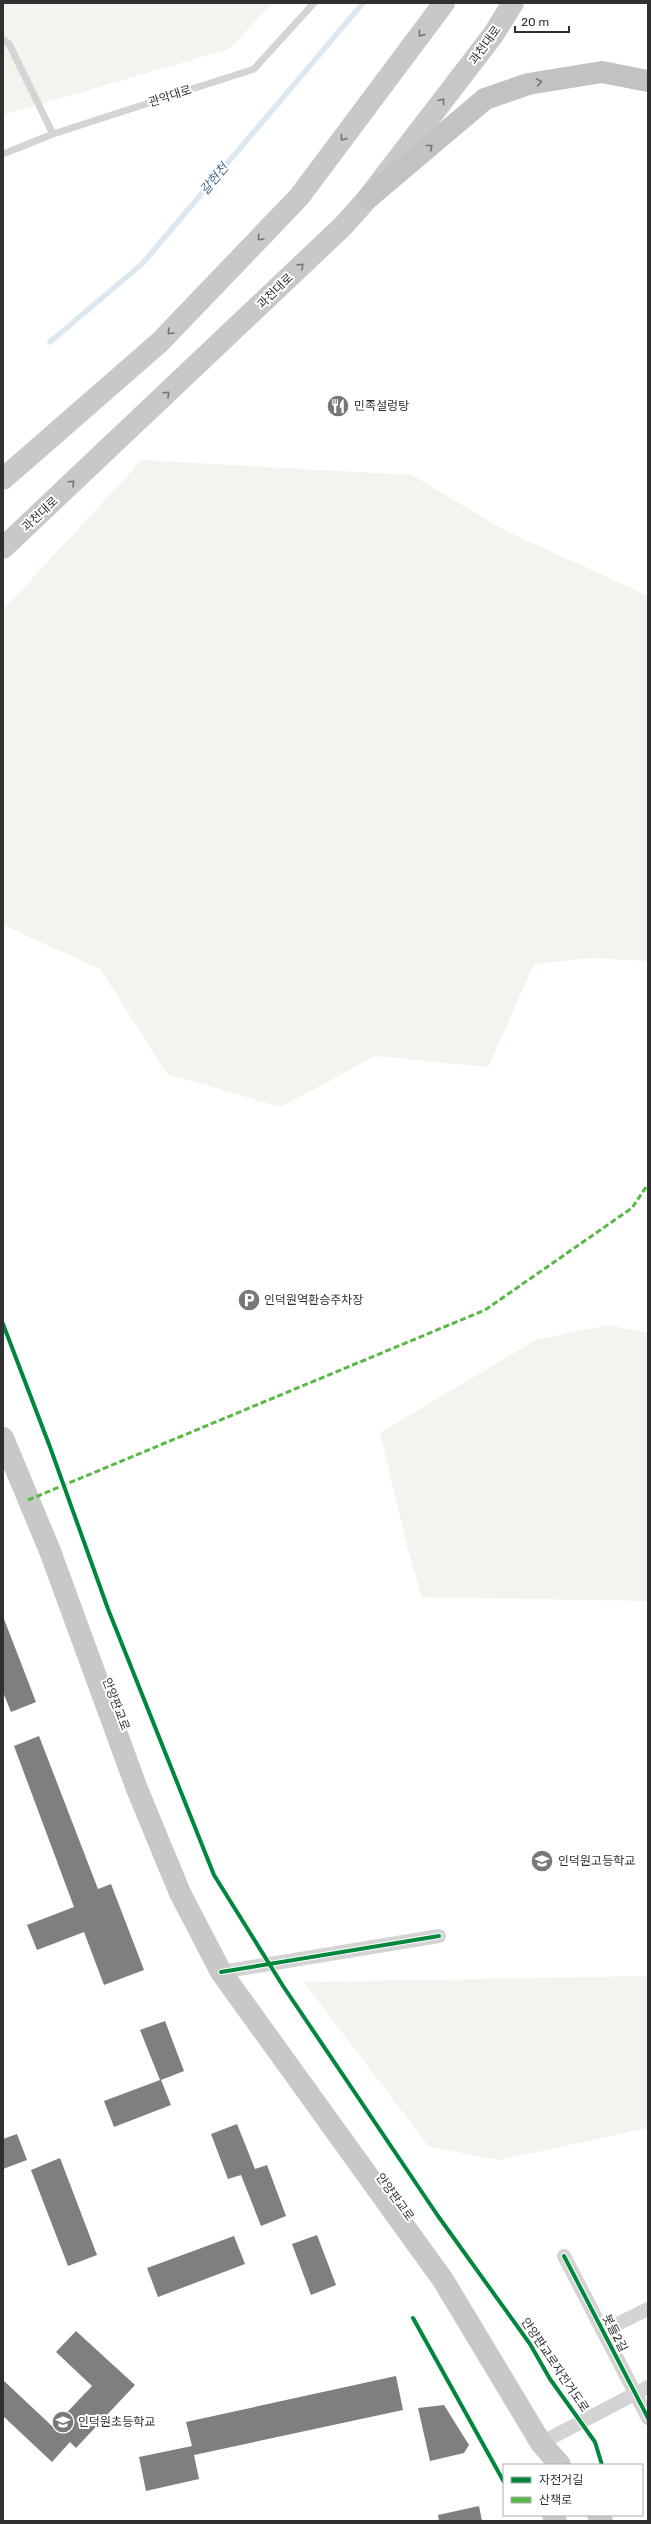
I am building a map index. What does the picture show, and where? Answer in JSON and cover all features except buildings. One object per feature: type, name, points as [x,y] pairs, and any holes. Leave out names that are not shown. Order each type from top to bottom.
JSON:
[{"type":"highway","points":[[368,198],[485,99],[528,84],[602,72],[648,82]]},
{"type":"main road","points":[[3,479],[160,342],[299,197],[444,3]]},
{"type":"main road","name":"과천대로","points":[[3,548],[343,226],[368,198],[493,35],[513,3]]},
{"type":"main road","name":"안양판교로","points":[[4,1443],[50,1551],[137,1789],[180,1893],[221,1972],[443,2280],[541,2443],[559,2464]]},
{"type":"main road","name":"안양판교로","points":[[541,2443],[545,2464]]},
{"type":"street","points":[[221,1972],[439,1936]]},
{"type":"street","name":"봇들2길","points":[[564,2256],[648,2418]]},
{"type":"street","points":[[603,2331],[648,2309]]},
{"type":"street","points":[[541,2443],[648,2387]]},
{"type":"lane","name":"관악대로","points":[[3,154],[53,134],[254,69],[314,3]]},
{"type":"lane","points":[[3,40],[9,44],[53,134]]},
{"type":"shaded area","points":[[3,3],[273,3],[229,49],[3,115]]},
{"type":"shaded area","points":[[142,460],[412,475],[500,528],[648,596],[648,961],[592,958],[534,964],[488,1067],[375,1056],[281,1107],[167,1074],[100,969],[3,925],[3,610]]},
{"type":"shaded area","points":[[608,1325],[648,1333],[648,1601],[422,1597],[407,1546],[380,1433],[536,1340]]},
{"type":"shaded area","points":[[648,1976],[648,2128],[500,2160],[429,2147],[304,1982]]},
{"type":"waterway","name":"갈현천","points":[[50,342],[142,264],[363,3]]},
{"type":"marked path","points":[[28,1500],[485,1310],[632,1208],[648,1184]]},
{"type":"cycle path","name":"안양판교로자전거도로","points":[[3,1324],[50,1447],[108,1609],[214,1875],[283,1986],[438,2216],[530,2344],[550,2379],[595,2442],[602,2464]]},
{"type":"cycle path","points":[[221,1972],[439,1936]]},
{"type":"cycle path","points":[[564,2256],[648,2418]]},
{"type":"cycle path","points":[[413,2318],[503,2480]]},
{"type":"place","name":"민족설렁탕","points":[[338,406]]},
{"type":"place","name":"인덕원역환승주차장","points":[[249,1300]]},
{"type":"place","name":"인덕원고등학교","points":[[542,1861]]},
{"type":"place","name":"인덕원초등학교","points":[[63,2422]]}]
